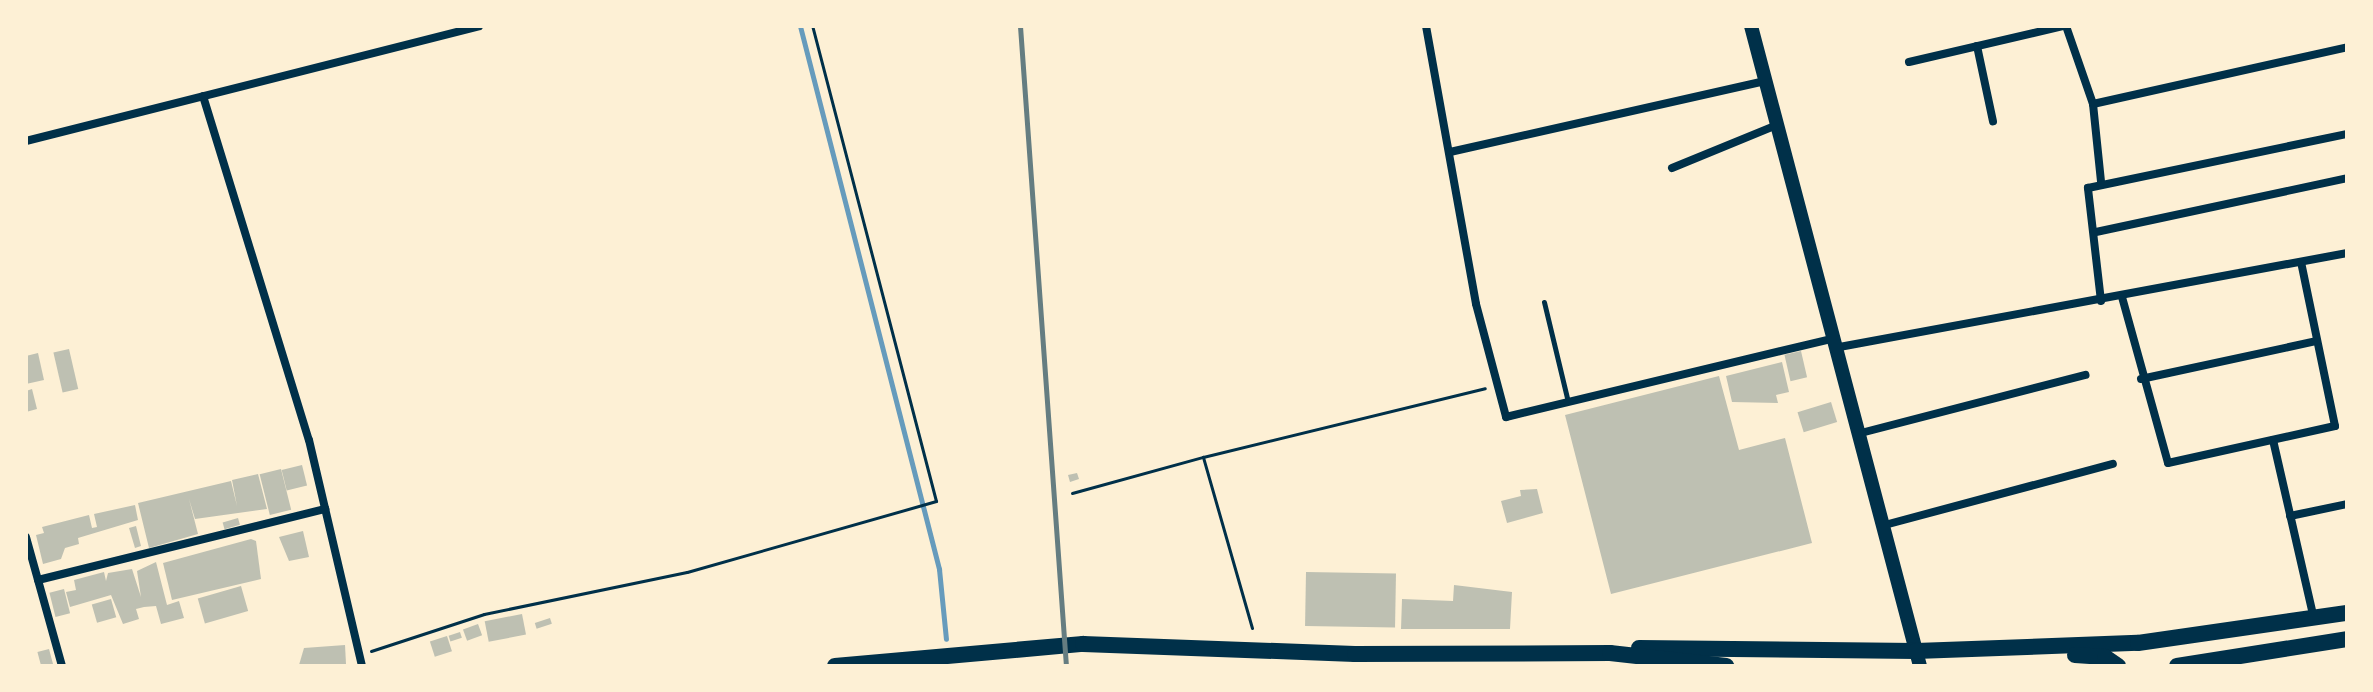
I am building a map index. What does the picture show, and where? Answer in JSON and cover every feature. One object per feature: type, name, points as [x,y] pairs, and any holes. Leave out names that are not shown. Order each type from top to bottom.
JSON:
[{"type":"highway","points":[[1610,653],[1621,648],[1918,658],[1974,650],[2173,640],[2347,613]]},
{"type":"highway","points":[[2177,666],[2347,639]]},
{"type":"highway","points":[[1974,650],[1994,656],[2105,657],[2120,666],[2140,652],[2173,640]]},
{"type":"highway","points":[[835,666],[1037,645],[1083,644],[1355,654],[1610,653],[1726,666]]},
{"type":"main road","points":[[1751,26],[1832,344],[1918,658]]},
{"type":"street","points":[[26,141],[479,26]]},
{"type":"street","points":[[1427,26],[1476,304],[1506,417],[1832,344],[2101,301],[2347,253]]},
{"type":"street","points":[[1909,62],[2036,29],[2065,26],[2093,104],[2101,182]]},
{"type":"street","points":[[1977,46],[1993,121]]},
{"type":"street","points":[[2093,104],[2347,47]]},
{"type":"street","points":[[1450,152],[1765,81]]},
{"type":"street","points":[[203,96],[325,509],[362,666]]},
{"type":"street","points":[[1672,168],[1777,125]]},
{"type":"street","points":[[2101,301],[2096,232],[2088,188],[2101,182],[2347,134]]},
{"type":"street","points":[[2096,232],[2347,178]]},
{"type":"street","points":[[2122,297],[2141,379],[2168,463],[2335,426],[2301,262]]},
{"type":"street","points":[[2141,379],[2317,341]]},
{"type":"street","points":[[1856,434],[2085,375]]},
{"type":"street","points":[[2273,440],[2314,620]]},
{"type":"street","points":[[1881,526],[2113,464]]},
{"type":"street","points":[[2290,516],[2347,504]]},
{"type":"street","points":[[38,580],[325,509]]},
{"type":"street","points":[[26,537],[62,666]]},
{"type":"lane","points":[[1544,302],[1568,403]]},
{"type":"path","points":[[360,655],[484,614],[687,572],[936,501],[812,26]]},
{"type":"path","points":[[1072,493],[1203,457],[1497,385]]},
{"type":"path","points":[[1203,457],[1252,628]]},
{"type":"building","points":[[69,349],[78,389],[63,393],[53,353]]},
{"type":"building","points":[[1801,351],[1807,377],[1791,381],[1784,355]]},
{"type":"building","points":[[38,353],[44,380],[26,384],[26,356]]},
{"type":"building","points":[[1782,362],[1789,392],[1776,395],[1778,403],[1732,402],[1726,376]]},
{"type":"building","points":[[1719,376],[1739,450],[1785,438],[1812,543],[1611,594],[1565,415]]},
{"type":"building","points":[[32,389],[37,409],[26,412],[26,391]]},
{"type":"building","points":[[1831,402],[1837,422],[1804,432],[1798,412]]},
{"type":"building","points":[[302,465],[307,485],[287,490],[282,470]]},
{"type":"building","points":[[281,469],[291,510],[270,515],[260,474]]},
{"type":"building","points":[[1077,473],[1079,479],[1070,482],[1068,475]]},
{"type":"building","points":[[258,474],[267,509],[195,519],[189,499],[198,534],[149,548],[138,503],[231,481],[237,506],[232,480]]},
{"type":"building","points":[[1537,489],[1543,513],[1507,523],[1501,501],[1521,496],[1520,490]]},
{"type":"building","points":[[135,505],[138,520],[78,538],[79,544],[65,548],[61,559],[43,564],[36,535],[44,533],[42,527],[89,515],[92,528],[97,527],[94,514]]},
{"type":"building","points":[[238,518],[240,525],[225,529],[223,522]]},
{"type":"building","points":[[136,526],[141,546],[135,548],[129,528]]},
{"type":"building","points":[[303,531],[309,557],[289,561],[279,537]]},
{"type":"building","points":[[251,539],[256,541],[261,579],[172,600],[163,563]]},
{"type":"building","points":[[156,562],[167,605],[179,601],[184,618],[161,624],[156,606],[144,607],[136,609],[139,619],[123,624],[111,595],[70,607],[66,592],[76,590],[74,580],[104,572],[106,581],[108,573],[132,569],[141,597],[137,571]]},
{"type":"building","points":[[1306,572],[1396,574],[1395,628],[1305,626]]},
{"type":"building","points":[[1454,585],[1512,592],[1510,629],[1401,629],[1402,599],[1453,601]]},
{"type":"building","points":[[241,586],[248,611],[205,623],[198,598]]},
{"type":"building","points":[[64,589],[70,613],[55,617],[49,593]]},
{"type":"building","points":[[111,599],[116,617],[97,623],[92,605]]},
{"type":"building","points":[[522,614],[526,635],[489,642],[485,621]]},
{"type":"building","points":[[550,618],[552,624],[537,629],[535,623]]},
{"type":"building","points":[[478,624],[482,635],[467,641],[463,629]]},
{"type":"building","points":[[460,632],[462,638],[450,641],[449,636]]},
{"type":"building","points":[[447,636],[452,651],[435,657],[430,642]]},
{"type":"building","points":[[345,645],[346,664],[299,665],[304,648]]},
{"type":"building","points":[[49,649],[53,664],[41,666],[37,652]]},
{"type":"waterway","points":[[800,26],[939,569],[946,639]]},
{"type":"railway","points":[[1020,26],[1066,666]]}]
